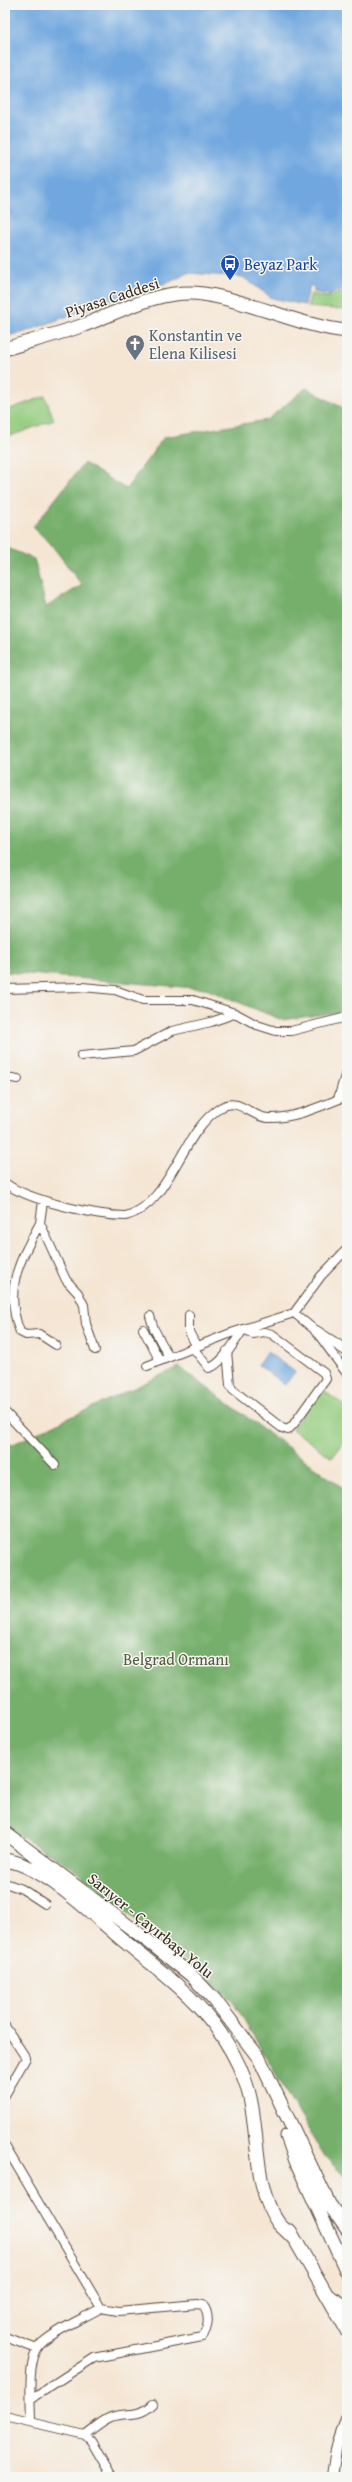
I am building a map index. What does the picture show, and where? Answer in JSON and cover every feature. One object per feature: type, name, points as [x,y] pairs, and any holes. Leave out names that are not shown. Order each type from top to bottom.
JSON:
[{"type":"main road","name":"Piyasa Caddesi","points":[[5,348],[83,325],[142,303],[167,296],[187,294],[219,297],[303,324],[347,331]]},
{"type":"main road","name":"Sarıyer - Çayırbaşı Yolu","points":[[5,1834],[191,1975],[214,1999],[247,2040],[259,2058],[281,2108],[328,2204],[347,2229]]},
{"type":"main road","points":[[5,1860],[14,1861],[46,1878],[86,1909],[171,1978],[213,2023],[236,2061],[248,2090],[261,2171],[294,2239],[347,2330]]},
{"type":"main road","points":[[281,2108],[291,2149],[347,2272]]},
{"type":"main road","points":[[328,2296],[347,2307]]},
{"type":"street","points":[[5,988],[82,987],[114,990],[143,1000],[193,1000],[235,1013],[257,1025],[276,1031],[291,1031],[347,1017]]},
{"type":"street","points":[[82,1056],[134,1051],[172,1031],[211,1022],[235,1013]]},
{"type":"street","points":[[338,1099],[347,1069]]},
{"type":"street","points":[[5,1077],[18,1079]]},
{"type":"street","points":[[5,1183],[16,1192],[43,1201],[112,1215],[132,1214],[146,1204],[161,1188],[193,1136],[220,1108],[231,1104],[249,1110],[261,1117],[279,1117],[300,1113],[347,1096]]},
{"type":"street","points":[[43,1201],[40,1223],[17,1269],[14,1284],[12,1312],[20,1332],[26,1335],[39,1334],[56,1345]]},
{"type":"street","points":[[40,1223],[66,1280],[78,1293],[84,1305],[86,1324],[95,1350]]},
{"type":"street","points":[[147,1366],[244,1329],[294,1313],[321,1276],[347,1249]]},
{"type":"street","points":[[294,1313],[316,1331],[347,1351]]},
{"type":"street","points":[[189,1315],[189,1332],[195,1347],[209,1368],[216,1366],[244,1329]]},
{"type":"street","points":[[150,1316],[154,1329],[170,1357]]},
{"type":"street","points":[[143,1329],[160,1361]]},
{"type":"street","points":[[227,1351],[230,1385],[233,1390],[282,1428],[288,1430],[323,1385],[326,1379],[324,1373],[272,1334],[264,1332],[253,1334],[244,1329]]},
{"type":"street","points":[[316,1331],[347,1374]]},
{"type":"street","points":[[5,1412],[55,1465]]},
{"type":"street","points":[[5,1883],[22,1889],[45,1904]]},
{"type":"street","points":[[5,2026],[26,2058],[5,2095]]},
{"type":"street","points":[[5,2146],[101,2308]]},
{"type":"street","points":[[31,2422],[32,2362],[37,2349],[42,2342],[101,2308],[118,2311],[198,2304],[203,2305],[206,2310],[208,2325],[202,2337],[94,2358],[32,2398]]},
{"type":"street","points":[[5,2337],[37,2349]]},
{"type":"street","points":[[84,2435],[112,2417],[134,2415],[148,2409],[153,2404]]},
{"type":"street","points":[[5,2416],[84,2435],[92,2441],[112,2477]]},
{"type":"street","points":[[332,2477],[336,2449],[347,2416]]},
{"type":"green space","points":[[347,291],[347,310],[307,307],[311,294],[327,297]]},
{"type":"green space","points":[[306,388],[347,410],[347,1011],[282,1020],[206,989],[5,972],[5,547],[34,559],[46,607],[82,585],[50,543],[33,527],[84,463],[126,489],[164,437],[267,420]]},
{"type":"green space","points":[[45,396],[54,420],[5,438],[5,411]]},
{"type":"green space","name":"Belgrad Ormanı","points":[[179,1367],[347,1491],[347,2179],[324,2156],[233,2001],[72,1867],[5,1827],[5,1437],[11,1445]]},
{"type":"green space","points":[[321,1389],[347,1407],[347,1438],[332,1458],[292,1429]]},
{"type":"water","points":[[5,5],[347,5],[347,287],[328,295],[314,292],[314,287],[310,285],[305,305],[272,298],[243,277],[188,273],[170,282],[138,290],[22,333],[5,336]]},
{"type":"water","points":[[267,1352],[295,1372],[285,1385],[258,1365]]},
{"type":"place","name":"Beyaz Park","points":[[230,281]]},
{"type":"place","name":"Konstantin ve Elena Kilisesi","points":[[135,361]]}]
